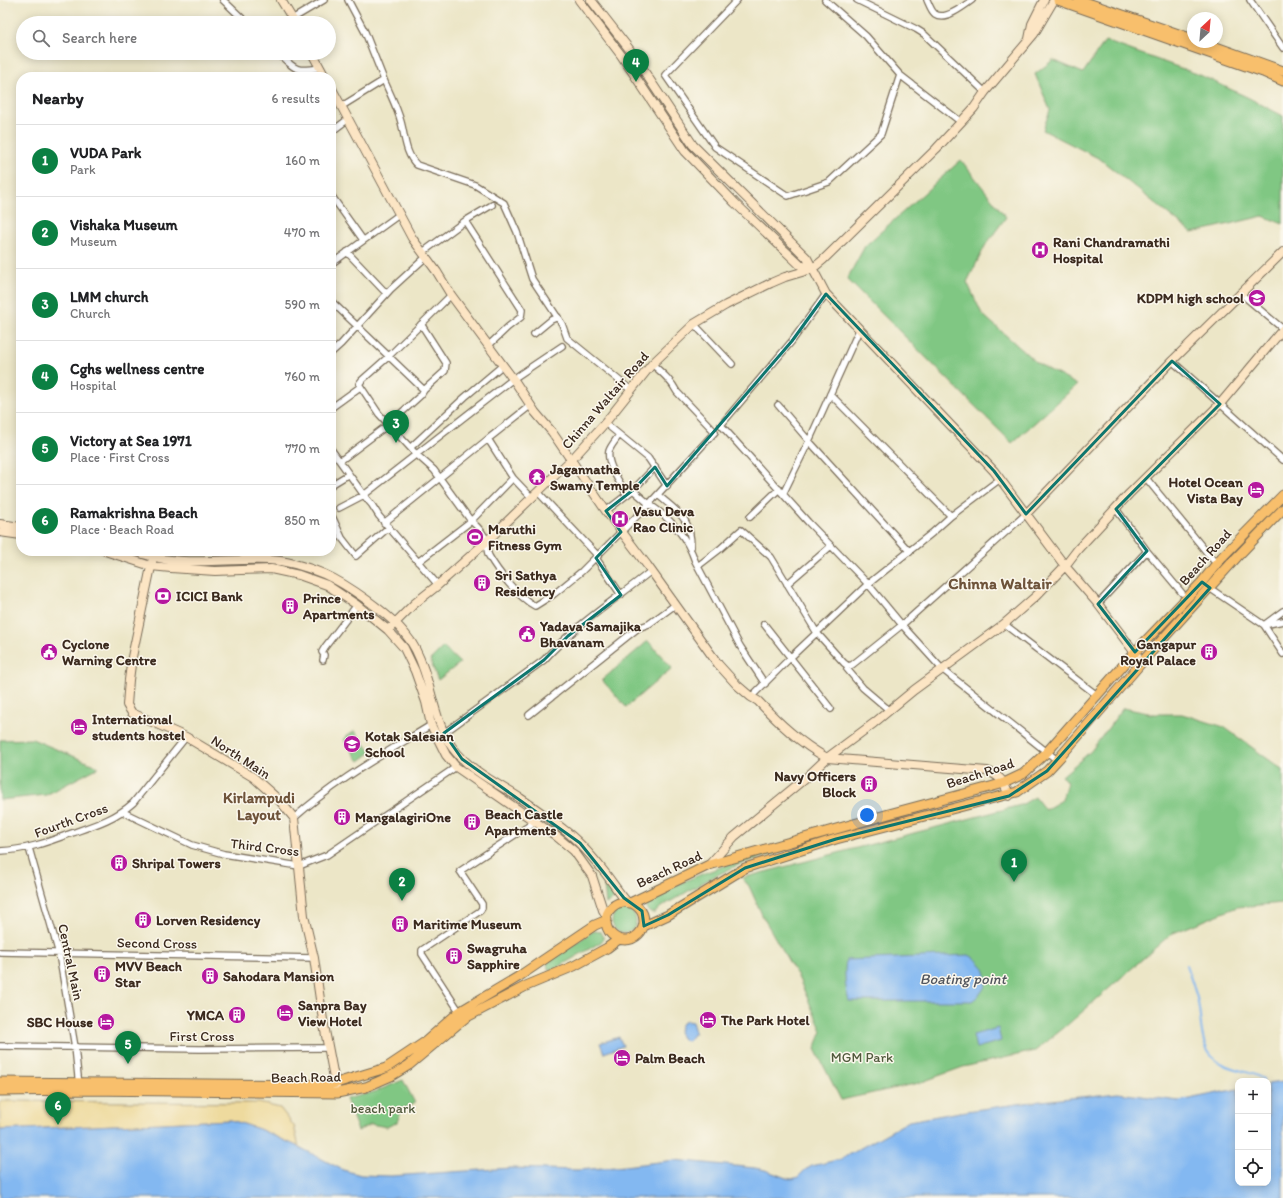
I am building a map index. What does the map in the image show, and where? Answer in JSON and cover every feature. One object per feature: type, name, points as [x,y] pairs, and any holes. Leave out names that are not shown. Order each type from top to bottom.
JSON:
[{"type":"main road","points":[[1058,0],[1263,72],[1283,81]]},
{"type":"main road","points":[[1079,0],[1187,37]]},
{"type":"main road","points":[[1219,48],[1283,71]]},
{"type":"main road","name":"Beach Road","points":[[629,903],[709,865],[1004,783],[1023,774],[1047,752],[1098,696],[1135,652],[1202,582],[1222,557],[1283,495]]},
{"type":"main road","name":"Beach Road","points":[[644,926],[668,915],[745,868],[836,839],[1009,796],[1017,792],[1047,771],[1142,662],[1237,557],[1283,509]]},
{"type":"main road","points":[[629,903],[642,911],[644,926],[641,933],[636,938],[629,940],[619,939],[614,937],[609,932],[606,925],[607,918],[610,910],[615,905],[629,903]]},
{"type":"main road","name":"Beach Road","points":[[0,1091],[79,1086],[325,1085],[336,1083],[386,1068],[607,918]]},
{"type":"main road","name":"Beach Road","points":[[0,1082],[79,1086],[337,1093],[370,1085],[409,1065],[462,1015],[574,966],[607,948],[619,939]]},
{"type":"street","points":[[223,0],[240,16]]},
{"type":"street","points":[[281,0],[290,16]]},
{"type":"street","points":[[300,16],[324,0]]},
{"type":"street","points":[[348,0],[365,32],[395,105],[401,122],[404,142],[413,161],[417,165],[475,184],[504,203],[517,232],[532,279],[558,317],[567,338],[631,390]]},
{"type":"street","points":[[579,0],[620,55],[685,151],[735,203],[800,265],[812,269]]},
{"type":"street","points":[[591,0],[634,56],[693,145],[807,258],[826,294],[918,390],[1000,479],[1065,566],[1098,604],[1142,662]]},
{"type":"street","points":[[737,0],[665,75],[715,147],[788,196],[829,182],[881,134],[900,75]]},
{"type":"street","points":[[825,0],[866,36],[900,75],[961,122]]},
{"type":"street","points":[[857,0],[924,34],[985,92]]},
{"type":"street","points":[[927,0],[933,12],[936,15],[941,16],[948,15],[972,0]]},
{"type":"street","points":[[1029,39],[1032,24],[1044,0]]},
{"type":"street","points":[[812,269],[909,176],[961,122],[1034,34],[1054,0]]},
{"type":"street","points":[[1250,0],[1283,48]]},
{"type":"street","points":[[285,60],[293,68],[298,70],[303,71],[320,68]]},
{"type":"street","points":[[316,60],[322,72]]},
{"type":"street","points":[[342,106],[384,80]]},
{"type":"street","points":[[336,96],[412,238],[438,272],[451,295],[513,379],[535,412],[552,432],[621,532],[718,664],[737,685],[758,701],[798,739],[812,750],[827,758],[987,771],[994,774],[1004,783],[1009,796]]},
{"type":"street","points":[[336,128],[348,120]]},
{"type":"street","points":[[336,202],[363,240]]},
{"type":"street","points":[[336,348],[386,293],[424,254],[465,221],[492,205]]},
{"type":"street","points":[[336,260],[400,214]]},
{"type":"street","points":[[465,221],[522,310],[521,317],[488,345]]},
{"type":"street","points":[[347,252],[386,293]]},
{"type":"street","points":[[698,566],[741,530],[771,557],[817,633],[844,664],[848,666],[852,665],[902,626],[1026,514],[1172,361],[1283,252]]},
{"type":"street","name":"Chinna Waltair Road","points":[[388,630],[414,604],[438,585],[487,541],[579,452],[605,423],[652,364],[694,324],[726,305],[771,283],[812,269]]},
{"type":"street","points":[[709,865],[734,837],[808,776],[827,758],[942,669],[1004,624],[1036,596],[1116,509],[1220,404],[1283,329],[1240,293]]},
{"type":"street","points":[[451,295],[359,384],[379,414],[416,454],[434,470],[471,521],[478,527],[487,541],[489,555],[503,576],[526,602],[535,606],[554,594],[582,571],[667,486],[792,341],[826,294]]},
{"type":"street","points":[[336,306],[424,390]]},
{"type":"street","points":[[534,334],[551,320],[558,317]]},
{"type":"street","points":[[340,461],[389,424],[445,371],[446,363],[421,324]]},
{"type":"street","points":[[694,324],[732,364]]},
{"type":"street","points":[[750,517],[781,492],[808,441],[859,330]]},
{"type":"street","points":[[339,508],[364,495],[513,379],[562,346]]},
{"type":"street","points":[[1172,361],[1283,460]]},
{"type":"street","points":[[652,364],[667,378],[677,392],[715,432]]},
{"type":"street","points":[[411,447],[465,397],[503,366]]},
{"type":"street","points":[[336,404],[360,387]]},
{"type":"street","points":[[830,394],[951,516]]},
{"type":"street","points":[[778,405],[808,441],[910,552]]},
{"type":"street","points":[[384,523],[531,406]]},
{"type":"street","points":[[605,423],[648,458],[667,486]]},
{"type":"street","points":[[720,425],[868,584],[902,626],[942,669],[1057,760]]},
{"type":"street","points":[[619,435],[610,447],[609,453],[615,474],[627,495]]},
{"type":"street","points":[[488,439],[513,478],[535,495],[597,557],[621,595]]},
{"type":"street","points":[[336,456],[384,523],[438,585]]},
{"type":"street","points":[[606,511],[633,490],[655,467]]},
{"type":"street","points":[[336,482],[349,474]]},
{"type":"street","points":[[418,562],[471,521],[513,478]]},
{"type":"street","points":[[1146,478],[1213,560]]},
{"type":"street","points":[[751,697],[868,584],[910,552],[951,516],[1000,479]]},
{"type":"street","points":[[633,490],[649,504],[662,512],[691,548]]},
{"type":"street","points":[[658,495],[681,514],[685,520],[688,526],[691,548],[698,566],[740,646],[765,684]]},
{"type":"street","points":[[1116,509],[1147,551],[1182,594]]},
{"type":"street","points":[[0,524],[16,526]]},
{"type":"street","points":[[336,525],[342,538],[356,556],[389,527]]},
{"type":"street","points":[[0,532],[16,534]]},
{"type":"street","points":[[787,584],[831,546]]},
{"type":"street","points":[[1098,604],[1147,551]]},
{"type":"street","points":[[126,556],[172,568],[215,571],[278,570],[299,575],[327,586],[357,605],[388,630],[404,648],[426,702],[431,725],[446,755],[456,767],[556,836],[574,851],[592,876],[607,918]]},
{"type":"street","points":[[142,556],[152,562],[173,560],[271,560],[297,564],[326,575],[378,609],[395,623],[407,636],[416,650],[444,733],[462,759],[492,782],[521,799],[562,828],[580,843],[603,869],[629,903]]},
{"type":"street","name":"North Main","points":[[152,562],[132,657],[127,705],[132,713],[186,737],[253,777],[280,801],[294,818]]},
{"type":"street","points":[[444,733],[544,660],[573,632],[651,571]]},
{"type":"street","points":[[1202,582],[1264,625],[1283,654]]},
{"type":"street","points":[[323,660],[324,655],[322,652],[325,647],[357,605]]},
{"type":"street","points":[[529,715],[638,628],[649,624],[675,605]]},
{"type":"street","points":[[1264,625],[1283,610]]},
{"type":"street","points":[[1264,625],[1283,621]]},
{"type":"street","points":[[764,624],[831,709]]},
{"type":"street","points":[[1004,624],[1098,696]]},
{"type":"street","points":[[847,669],[863,688],[889,710]]},
{"type":"street","points":[[337,1093],[328,1048],[314,958],[304,916],[294,818],[317,799],[361,768],[431,725]]},
{"type":"street","name":"Fourth Cross","points":[[0,851],[29,848],[109,820],[123,812],[133,803],[186,737]]},
{"type":"street","name":"Third Cross","points":[[123,812],[192,845],[224,854],[299,866],[327,855],[456,767]]},
{"type":"street","points":[[462,1015],[422,954],[422,950],[480,911],[482,908],[482,904],[460,871],[535,822],[542,814]]},
{"type":"street","name":"Central Main","points":[[29,848],[59,954],[75,1047],[79,1086]]},
{"type":"street","name":"Second Cross","points":[[0,952],[314,958]]},
{"type":"street","name":"First Cross","points":[[0,1046],[328,1048]]},
{"type":"highlighted area","points":[[826,294],[994,471],[1026,514],[1172,361],[1220,404],[1116,509],[1147,551],[1098,604],[1135,652],[1202,582],[1210,588],[1047,771],[1009,796],[836,839],[745,868],[668,915],[644,926],[642,911],[624,898],[580,843],[462,759],[444,733],[544,660],[568,636],[621,595],[596,558],[621,532],[606,511],[633,490],[655,467],[667,486],[792,341]]},
{"type":"green space","points":[[1105,41],[1200,75],[1283,116],[1283,224],[1263,216],[1192,233],[1100,159],[1043,130],[1050,110],[1035,74],[1053,60],[1083,73]]},
{"type":"green space","points":[[961,160],[1006,217],[985,246],[967,282],[982,314],[1037,363],[1077,385],[1012,443],[847,279],[865,246]]},
{"type":"green space","points":[[648,641],[672,668],[626,707],[602,680]]},
{"type":"green space","points":[[443,647],[460,663],[438,680],[430,660]]},
{"type":"green space","name":"MGM Park","points":[[1123,708],[1153,714],[1182,714],[1224,727],[1283,770],[1283,903],[1237,907],[1171,934],[1065,1027],[1035,1051],[963,1067],[919,1083],[841,1100],[815,1049],[822,1031],[799,979],[763,917],[749,886],[742,878],[1021,805],[1035,797],[1045,810],[1062,800],[1067,782],[1062,776],[1091,751]]},
{"type":"green space","points":[[355,731],[371,752],[359,761],[343,739]]},
{"type":"green space","points":[[32,739],[99,767],[46,795],[0,800],[0,740]]},
{"type":"green space","points":[[796,844],[797,846],[740,864],[709,879],[661,907],[655,913],[649,912],[646,908],[646,901],[676,885],[735,862]]},
{"type":"green space","points":[[604,884],[618,896],[606,904]]},
{"type":"green space","points":[[624,909],[633,912],[636,921],[633,930],[624,933],[615,930],[612,921],[615,912]]},
{"type":"green space","points":[[593,931],[601,932],[604,937],[601,942],[553,970],[548,969],[547,963]]},
{"type":"green space","name":"beach park","points":[[403,1080],[415,1103],[402,1109],[397,1122],[387,1127],[371,1124],[358,1131],[346,1099],[374,1092]]},
{"type":"sand","points":[[0,1101],[259,1103],[280,1108],[294,1126],[299,1147],[259,1129],[231,1120],[0,1130]]},
{"type":"water","name":"Boating point","points":[[969,955],[982,965],[986,977],[986,983],[983,990],[972,1001],[849,1001],[845,980],[846,960]]},
{"type":"water","points":[[686,1021],[692,1022],[695,1032],[688,1041],[684,1040],[679,1032],[682,1023]]},
{"type":"water","points":[[998,1028],[1001,1041],[976,1048],[973,1035]]},
{"type":"water","points":[[619,1037],[623,1046],[604,1053],[600,1043]]},
{"type":"water","points":[[1283,1082],[1283,1198],[0,1198],[0,1130],[231,1120],[259,1129],[299,1147],[343,1170],[361,1175],[391,1176],[511,1168],[578,1170],[675,1160],[755,1168],[792,1179],[798,1177],[812,1166],[841,1159],[909,1121],[1032,1102],[1118,1093],[1179,1101],[1235,1090],[1235,1186],[1271,1186],[1271,1084]]},
{"type":"waterway","points":[[1186,965],[1197,998],[1202,1035],[1208,1052],[1214,1059],[1222,1064],[1261,1078]]},
{"type":"place","name":"Cghs wellness centre","points":[[636,82]]},
{"type":"place","name":"Rani Chandramathi Hospital","points":[[1040,250]]},
{"type":"place","name":"KDPM high school","points":[[1257,298]]},
{"type":"place","name":"LMM church","points":[[396,443]]},
{"type":"place","name":"Jagannatha Swamy Temple","points":[[537,477]]},
{"type":"place","name":"Hotel Ocean Vista Bay","points":[[1256,490]]},
{"type":"place","name":"Vasu Deva Rao Clinic","points":[[620,519]]},
{"type":"place","name":"Maruthi Fitness Gym","points":[[475,537]]},
{"type":"place","name":"Sri Sathya Residency","points":[[482,583]]},
{"type":"place","name":"ICICI Bank","points":[[163,596]]},
{"type":"place","name":"Prince Apartments","points":[[290,606]]},
{"type":"place","name":"Yadava Samajika Bhavanam","points":[[527,634]]},
{"type":"place","name":"Cyclone Warning Centre","points":[[49,652]]},
{"type":"place","name":"Gangapur Royal Palace","points":[[1209,652]]},
{"type":"place","name":"International students hostel","points":[[79,727]]},
{"type":"place","name":"Kotak Salesian School","points":[[352,744]]},
{"type":"place","name":"Navy Officers Block","points":[[869,784]]},
{"type":"place","name":"MangalagiriOne","points":[[342,817]]},
{"type":"place","name":"Beach Castle Apartments","points":[[472,822]]},
{"type":"place","name":"Shripal Towers","points":[[119,863]]},
{"type":"place","name":"VUDA Park","points":[[1014,882]]},
{"type":"place","name":"Vishaka Museum","points":[[402,901]]},
{"type":"place","name":"Lorven Residency","points":[[143,920]]},
{"type":"place","name":"Maritime Museum","points":[[400,924]]},
{"type":"place","name":"Swagruha Sapphire","points":[[454,956]]},
{"type":"place","name":"MVV Beach Star","points":[[102,974]]},
{"type":"place","name":"Sahodara Mansion","points":[[210,976]]},
{"type":"place","name":"Sanpra Bay View Hotel","points":[[285,1013]]},
{"type":"place","name":"YMCA","points":[[237,1015]]},
{"type":"place","name":"The Park Hotel","points":[[708,1020]]},
{"type":"place","name":"SBC House","points":[[106,1022]]},
{"type":"place","name":"Palm Beach","points":[[622,1058]]},
{"type":"place","name":"Victory at Sea 1971","points":[[128,1064]]},
{"type":"place","name":"Ramakrishna Beach","points":[[58,1125]]},
{"type":"district","name":"Chinna Waltair","points":[[1000,583]]},
{"type":"district","name":"Kirlampudi Layout","points":[[259,806]]}]
